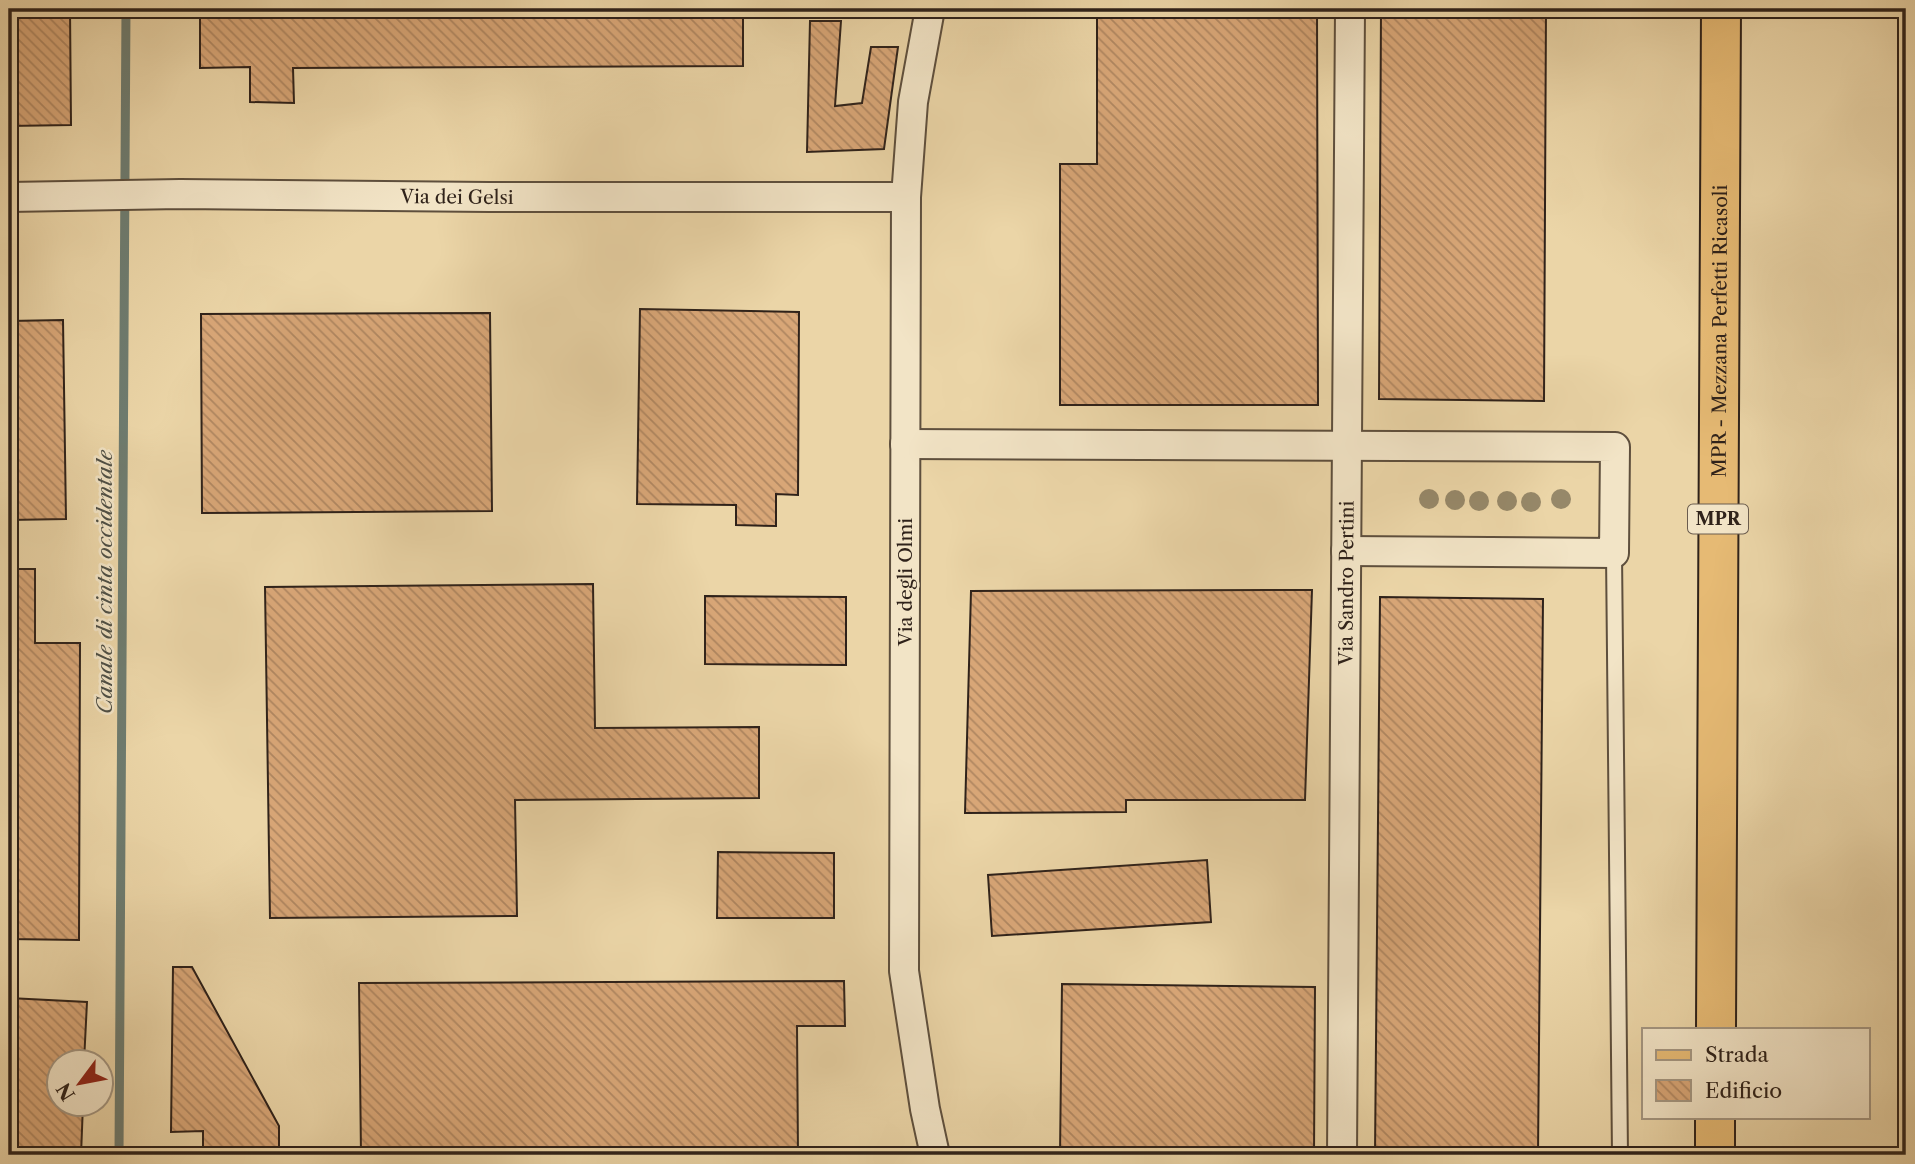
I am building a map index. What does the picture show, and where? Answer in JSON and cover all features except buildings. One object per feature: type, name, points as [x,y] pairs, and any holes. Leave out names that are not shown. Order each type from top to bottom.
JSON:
[{"type":"main road","name":"MPR - Mezzana Perfetti Ricasoli","points":[[1716,1028],[1721,9]]},
{"type":"main road","points":[[1715,1118],[1715,1155]]},
{"type":"street","name":"Via degli Olmi","points":[[930,9],[913,102],[905,197],[904,971],[925,1109],[935,1155]]},
{"type":"street","name":"Via Sandro Pertini","points":[[1342,1155],[1350,9]]},
{"type":"street","name":"Via dei Gelsi","points":[[9,197],[180,194],[905,197]]},
{"type":"street","points":[[905,444],[1615,447],[1615,552],[1346,551]]},
{"type":"lane","points":[[1615,552],[1620,1155]]},
{"type":"waterway","name":"Canale di cinta occidentale","points":[[119,1155],[126,9]]}]
